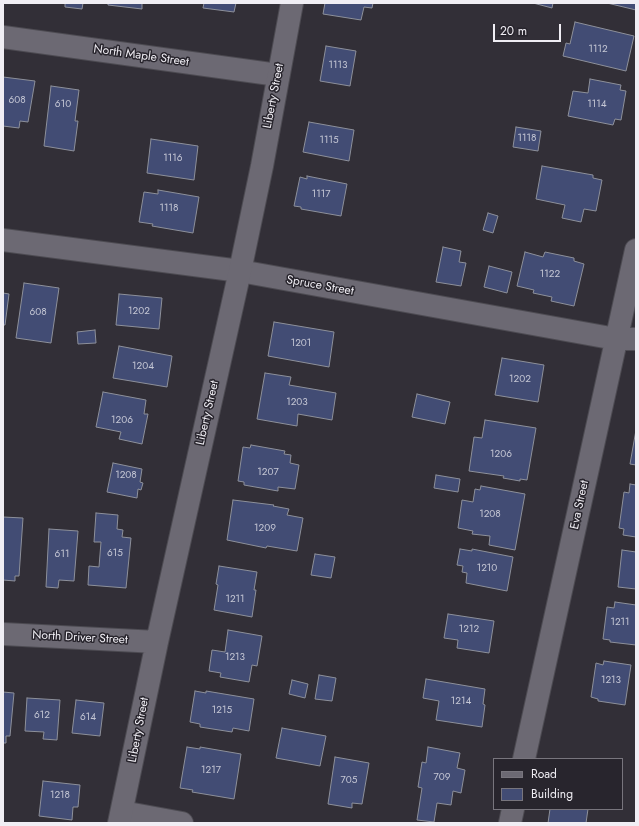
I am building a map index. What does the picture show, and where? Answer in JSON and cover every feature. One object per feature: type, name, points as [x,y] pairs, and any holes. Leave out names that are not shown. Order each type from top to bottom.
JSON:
[{"type":"street","name":"Liberty Street","points":[[121,818],[157,642],[240,271],[292,3]]},
{"type":"street","name":"North Maple Street","points":[[3,37],[278,75]]},
{"type":"street","name":"Spruce Street","points":[[3,240],[240,271],[626,339]]},
{"type":"street","name":"Eva Street","points":[[524,758],[626,339],[636,250]]},
{"type":"street","name":"North Driver Street","points":[[3,634],[157,642]]},
{"type":"street","points":[[510,823],[513,810]]},
{"type":"street","points":[[121,818],[182,823]]},
{"type":"building","points":[[65,3],[83,3],[82,9],[65,7]]},
{"type":"building","points":[[108,3],[142,3],[142,9],[108,5]]},
{"type":"building","points":[[204,3],[236,3],[234,12],[203,8]]},
{"type":"building","points":[[325,3],[373,3],[372,8],[364,7],[361,20],[323,14]]},
{"type":"building","points":[[533,3],[553,3],[552,8]]},
{"type":"building","points":[[607,3],[636,3],[636,10]]},
{"type":"building","points":[[575,22],[634,36],[626,71],[563,56],[566,43],[570,44]]},
{"type":"building","points":[[326,46],[356,51],[350,86],[320,81]]},
{"type":"building","points":[[3,77],[35,81],[28,122],[20,121],[19,128],[3,126]]},
{"type":"building","points":[[590,79],[621,85],[620,90],[626,91],[621,120],[615,119],[613,125],[568,116],[573,91],[588,93]]},
{"type":"building","points":[[51,86],[79,90],[75,121],[78,121],[74,151],[44,146]]},
{"type":"building","points":[[309,122],[354,130],[349,161],[303,152]]},
{"type":"building","points":[[516,127],[541,131],[538,151],[513,147]]},
{"type":"building","points":[[151,139],[198,146],[194,180],[147,173]]},
{"type":"building","points":[[542,166],[593,175],[593,178],[602,180],[596,211],[584,209],[581,222],[562,218],[565,205],[536,199]]},
{"type":"building","points":[[307,176],[347,184],[341,216],[301,209],[301,207],[294,206],[300,177],[307,179]]},
{"type":"building","points":[[158,190],[199,197],[193,233],[152,226],[153,224],[139,222],[144,192],[158,194]]},
{"type":"building","points":[[488,213],[498,216],[493,233],[483,230]]},
{"type":"building","points":[[443,247],[461,251],[459,262],[466,263],[461,286],[436,282]]},
{"type":"building","points":[[525,252],[543,257],[545,252],[574,258],[574,261],[584,264],[574,306],[551,301],[552,297],[533,293],[534,290],[517,286]]},
{"type":"building","points":[[489,266],[512,272],[507,293],[484,287]]},
{"type":"building","points":[[24,283],[59,288],[51,343],[16,338]]},
{"type":"building","points":[[3,293],[9,294],[5,325],[3,325]]},
{"type":"building","points":[[119,294],[162,298],[159,329],[116,325]]},
{"type":"building","points":[[274,322],[334,332],[329,367],[268,356]]},
{"type":"building","points":[[95,330],[96,343],[78,344],[77,332]]},
{"type":"building","points":[[119,346],[172,356],[167,387],[113,378]]},
{"type":"building","points":[[502,358],[544,365],[538,402],[495,395]]},
{"type":"building","points":[[265,373],[291,377],[289,385],[336,393],[332,420],[298,414],[297,426],[257,419]]},
{"type":"building","points":[[103,392],[146,400],[144,414],[148,414],[142,444],[119,439],[121,432],[96,427]]},
{"type":"building","points":[[417,394],[450,402],[445,424],[412,417]]},
{"type":"building","points":[[485,420],[536,428],[527,480],[520,479],[520,481],[503,478],[504,476],[469,471],[474,437],[482,438]]},
{"type":"building","points":[[636,430],[636,465],[630,464]]},
{"type":"building","points":[[251,445],[285,451],[284,454],[291,455],[290,463],[299,465],[295,489],[278,487],[278,491],[244,485],[244,482],[238,481],[243,447],[250,448]]},
{"type":"building","points":[[113,463],[142,469],[140,482],[143,483],[141,490],[138,489],[137,498],[107,492]]},
{"type":"building","points":[[436,475],[460,479],[458,492],[434,488]]},
{"type":"building","points":[[630,484],[636,485],[636,537],[623,535],[624,529],[619,528],[624,492],[629,493]]},
{"type":"building","points":[[481,486],[525,494],[515,550],[489,545],[490,536],[472,534],[473,531],[458,528],[462,500],[473,502],[475,489],[480,490]]},
{"type":"building","points":[[233,500],[274,505],[273,506],[289,509],[287,515],[303,518],[297,551],[267,546],[266,548],[227,540]]},
{"type":"building","points":[[96,513],[118,515],[117,529],[123,530],[122,537],[131,538],[126,588],[88,585],[89,566],[99,567],[101,542],[94,542]]},
{"type":"building","points":[[3,517],[23,518],[19,576],[15,576],[15,581],[3,580]]},
{"type":"building","points":[[49,529],[78,531],[74,581],[59,580],[58,588],[46,587]]},
{"type":"building","points":[[460,549],[472,551],[472,549],[513,557],[507,591],[466,583],[467,573],[462,572],[463,566],[457,565]]},
{"type":"building","points":[[622,550],[636,552],[636,589],[618,587]]},
{"type":"building","points":[[315,554],[335,557],[331,578],[311,575]]},
{"type":"building","points":[[219,566],[257,572],[252,617],[214,610]]},
{"type":"building","points":[[615,602],[636,605],[636,645],[610,642],[610,640],[603,639],[607,607],[614,608]]},
{"type":"building","points":[[448,614],[494,621],[489,653],[457,648],[458,640],[444,638]]},
{"type":"building","points":[[228,630],[262,636],[257,666],[252,665],[249,682],[220,677],[221,673],[209,671],[212,650],[225,652]]},
{"type":"building","points":[[604,661],[631,665],[625,705],[598,701],[598,699],[591,697],[596,663],[603,665]]},
{"type":"building","points":[[319,675],[336,678],[332,701],[315,699]]},
{"type":"building","points":[[426,679],[485,689],[483,704],[485,705],[482,727],[436,720],[439,701],[423,698]]},
{"type":"building","points":[[292,680],[308,684],[305,698],[289,694]]},
{"type":"building","points":[[195,691],[206,693],[206,691],[254,699],[249,731],[233,728],[232,732],[200,727],[200,724],[190,722]]},
{"type":"building","points":[[3,692],[14,693],[10,736],[6,736],[6,743],[3,743]]},
{"type":"building","points":[[27,698],[60,700],[57,740],[43,739],[44,732],[25,731]]},
{"type":"building","points":[[76,700],[104,703],[100,736],[72,733]]},
{"type":"building","points":[[282,728],[326,736],[320,766],[276,758]]},
{"type":"building","points":[[187,747],[200,749],[200,747],[241,754],[234,799],[192,792],[193,790],[180,788]]},
{"type":"building","points":[[428,747],[460,753],[457,768],[465,770],[461,793],[453,791],[451,805],[437,803],[434,822],[417,820],[422,788],[418,787],[422,762],[426,763]]},
{"type":"building","points":[[335,757],[369,763],[362,804],[352,803],[352,808],[328,804]]},
{"type":"building","points":[[43,781],[80,785],[78,807],[73,807],[72,820],[39,816]]},
{"type":"building","points":[[550,810],[588,810],[586,823],[548,823]]}]
